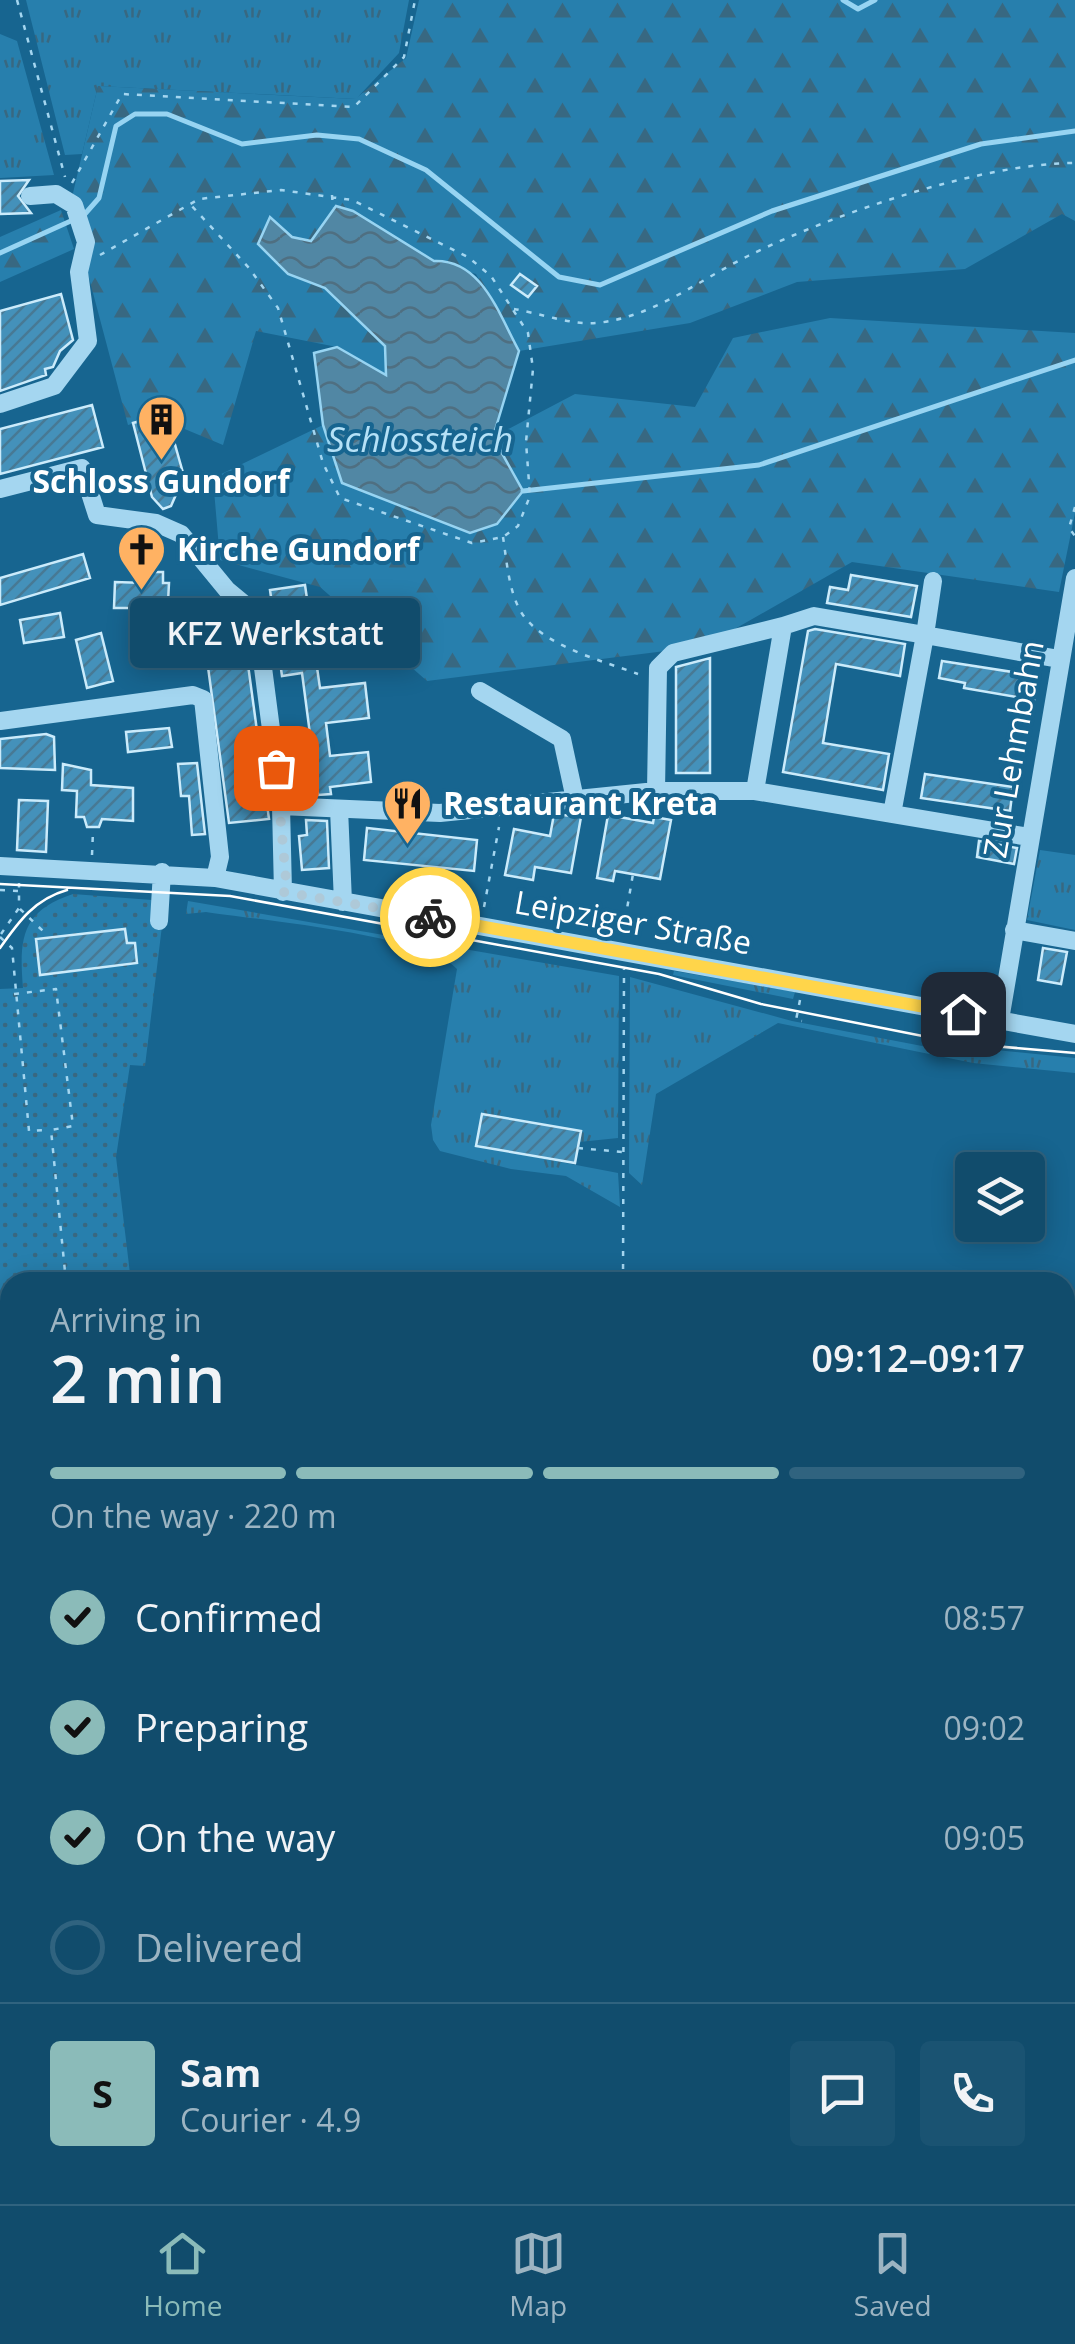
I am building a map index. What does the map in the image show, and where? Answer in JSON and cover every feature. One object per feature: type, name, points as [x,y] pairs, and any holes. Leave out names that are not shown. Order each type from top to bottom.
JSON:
[{"type":"street","points":[[0,404],[54,386],[88,341],[80,272],[86,242],[74,205],[56,194],[30,196]]},
{"type":"street","points":[[0,489],[82,468],[96,515],[156,522],[181,534],[227,590],[256,614],[281,806],[283,892]]},
{"type":"street","name":"Zur Lehmbahn","points":[[1000,1020],[1018,891],[1075,578]]},
{"type":"street","points":[[892,814],[933,581]]},
{"type":"street","points":[[656,791],[658,668],[673,653],[814,616],[1059,659]]},
{"type":"street","points":[[755,790],[782,626]]},
{"type":"street","points":[[480,692],[562,740],[575,799]]},
{"type":"street","points":[[0,721],[193,695],[203,699],[220,857],[216,878]]},
{"type":"street","points":[[281,806],[440,813],[656,791],[755,790],[1029,836]]},
{"type":"street","points":[[340,809],[344,902]]},
{"type":"street","name":"Leipziger Straße","points":[[0,866],[216,878],[1075,1034]]},
{"type":"street","points":[[159,921],[162,872]]},
{"type":"street","points":[[1014,930],[1075,941]]},
{"type":"path","points":[[17,0],[69,188],[122,94],[354,107],[404,57],[416,0]]},
{"type":"path","points":[[513,308],[596,323],[683,296],[745,257],[805,230],[1004,167],[1075,164]]},
{"type":"path","points":[[80,272],[120,242],[190,204],[231,194],[280,190],[352,200],[468,257],[490,276],[528,334],[532,368],[526,442],[530,496],[518,526],[502,537],[472,543],[340,498],[320,453],[278,308],[249,268],[190,204]]},
{"type":"path","points":[[332,195],[333,208]]},
{"type":"path","points":[[1075,507],[1069,528],[1075,536]]},
{"type":"path","points":[[502,537],[510,583],[525,618],[566,645],[658,681]]},
{"type":"path","points":[[484,909],[502,809]]},
{"type":"path","points":[[91,870],[93,831]]},
{"type":"path","points":[[14,994],[56,989],[73,1126],[29,1130],[14,994],[12,948],[0,936],[18,908],[20,867]]},
{"type":"path","points":[[623,1272],[623,952],[633,874]]},
{"type":"path","points":[[0,890],[19,891]]},
{"type":"path","points":[[18,908],[44,932]]},
{"type":"path","points":[[800,1000],[796,1020],[802,1021]]},
{"type":"path","points":[[949,1048],[957,1050],[960,1032]]},
{"type":"path","points":[[51,1130],[65,1272]]},
{"type":"path","points":[[578,1148],[624,1152]]},
{"type":"green space","points":[[26,0],[409,0],[399,53],[356,99],[98,86],[82,154],[65,155]]},
{"type":"green space","points":[[419,0],[1075,0],[1075,221],[1062,214],[965,269],[797,282],[690,323],[519,351],[476,274],[434,261],[353,211],[336,206],[311,241],[292,237],[288,274],[325,288],[385,345],[387,376],[337,347],[256,331],[223,445],[156,417],[128,425],[70,206],[98,86],[355,99],[406,58]]},
{"type":"green space","points":[[0,34],[17,41],[54,175],[0,178]]},
{"type":"green space","points":[[61,210],[74,249],[0,282],[0,237]]},
{"type":"green space","points":[[830,318],[1075,333],[1075,513],[1059,592],[852,562],[705,646],[427,681],[320,587],[220,560],[213,478],[323,425],[342,483],[493,437],[575,394],[695,407],[733,338]]},
{"type":"green space","points":[[1040,850],[1075,855],[1075,930],[1027,920]]},
{"type":"green space","points":[[73,894],[165,901],[145,1066],[130,1065],[116,1157],[130,1272],[0,1272],[0,989],[23,988],[22,955],[27,929],[33,918]]},
{"type":"green space","points":[[188,901],[619,976],[618,1138],[579,1142],[581,1132],[482,1114],[476,1146],[618,1173],[620,1207],[566,1176],[511,1169],[440,1151],[433,1140],[431,1125],[457,969],[440,957],[378,938],[206,912],[186,914]]},
{"type":"green space","points":[[674,971],[795,992],[793,999],[673,975]]},
{"type":"green space","points":[[630,977],[792,1021],[948,1051],[965,1053],[966,1047],[1075,1058],[1075,1073],[973,1063],[778,1023],[656,1094],[642,1185],[629,1173]]},
{"type":"water","name":"Schlossteich","points":[[336,206],[353,211],[434,261],[465,269],[487,292],[519,351],[493,437],[523,491],[497,524],[470,533],[342,483],[323,425],[314,353],[337,347],[386,375],[385,346],[325,288],[288,274],[258,244],[270,217],[292,237],[311,241]]},
{"type":"building","points":[[29,180],[18,196],[31,213],[0,214],[0,181]]},
{"type":"building","points":[[520,274],[537,286],[528,297],[511,285]]},
{"type":"building","points":[[61,294],[73,340],[60,351],[53,367],[45,369],[46,375],[0,391],[0,311]]},
{"type":"building","points":[[92,405],[103,447],[0,474],[0,429]]},
{"type":"building","name":"Schloss Gundorf","points":[[155,417],[159,430],[170,427],[187,487],[178,490],[171,506],[163,509],[152,497],[133,423]]},
{"type":"building","points":[[83,554],[90,578],[0,605],[0,578]]},
{"type":"building","name":"Kirche Gundorf","points":[[146,572],[163,572],[163,583],[169,583],[168,602],[152,602],[152,608],[114,608],[115,582],[146,583]]},
{"type":"building","points":[[851,575],[917,586],[911,617],[827,603],[830,587],[848,590]]},
{"type":"building","points":[[305,585],[320,688],[365,683],[369,718],[326,723],[330,756],[368,752],[371,782],[330,787],[331,794],[318,795],[302,673],[282,676],[270,590]]},
{"type":"building","points":[[217,598],[233,612],[238,651],[246,650],[269,819],[229,823],[199,600]]},
{"type":"building","points":[[60,613],[64,637],[24,643],[20,620]]},
{"type":"building","points":[[808,631],[905,644],[900,676],[836,664],[823,743],[889,754],[883,790],[783,772]]},
{"type":"building","points":[[101,633],[113,681],[87,688],[76,640]]},
{"type":"building","points":[[710,658],[710,773],[676,773],[676,667]]},
{"type":"building","points":[[942,661],[1038,676],[1034,700],[964,688],[965,683],[939,678]]},
{"type":"building","points":[[169,728],[172,747],[128,752],[126,732]]},
{"type":"building","points":[[46,734],[54,737],[55,770],[0,768],[0,739]]},
{"type":"building","points":[[197,763],[205,834],[192,835],[189,796],[181,796],[178,764]]},
{"type":"building","points":[[63,764],[91,770],[91,785],[133,788],[133,821],[102,819],[99,827],[87,827],[84,817],[76,817],[77,791],[62,790]]},
{"type":"building","points":[[925,774],[1013,787],[1010,811],[921,798]]},
{"type":"building","points":[[19,800],[48,801],[46,852],[17,850]]},
{"type":"building","points":[[554,814],[581,817],[571,873],[535,867],[533,880],[505,875],[514,829],[550,836]]},
{"type":"building","points":[[608,815],[653,823],[654,817],[671,820],[660,879],[615,871],[613,881],[597,878]]},
{"type":"building","points":[[306,820],[327,821],[329,868],[302,870],[299,836],[307,835]]},
{"type":"building","points":[[367,828],[477,840],[474,871],[364,860]]},
{"type":"building","points":[[979,841],[1017,848],[1014,864],[977,857]]},
{"type":"building","points":[[125,929],[127,943],[135,943],[137,963],[40,975],[36,939]]},
{"type":"building","points":[[1043,948],[1067,952],[1061,984],[1038,980]]},
{"type":"building","points":[[482,1114],[581,1131],[575,1163],[476,1146]]},
{"type":"waterway","points":[[843,0],[858,9],[875,0]]},
{"type":"waterway","points":[[0,253],[84,215],[99,198],[116,126],[135,114],[167,114],[242,144],[317,135],[359,139],[426,170],[559,277],[600,285],[772,211],[981,144],[1075,131]]},
{"type":"waterway","points":[[523,491],[759,465],[1075,360]]},
{"type":"tram line","points":[[0,884],[230,896],[659,974],[761,1004],[958,1043],[1075,1053]]},
{"type":"tram line","points":[[0,948],[37,905],[67,890]]},
{"type":"way so far","points":[[276,768],[286,880],[283,892],[430,917]]},
{"type":"place","name":"Schloss Gundorf","points":[[161,462]]},
{"type":"place","name":"Kirche Gundorf","points":[[142,592]]},
{"type":"place","name":"KFZ Werkstatt","points":[[276,768]]},
{"type":"place","name":"Restaurant Kreta","points":[[408,846]]},
{"type":"route","points":[[430,917],[963,1014]]}]
